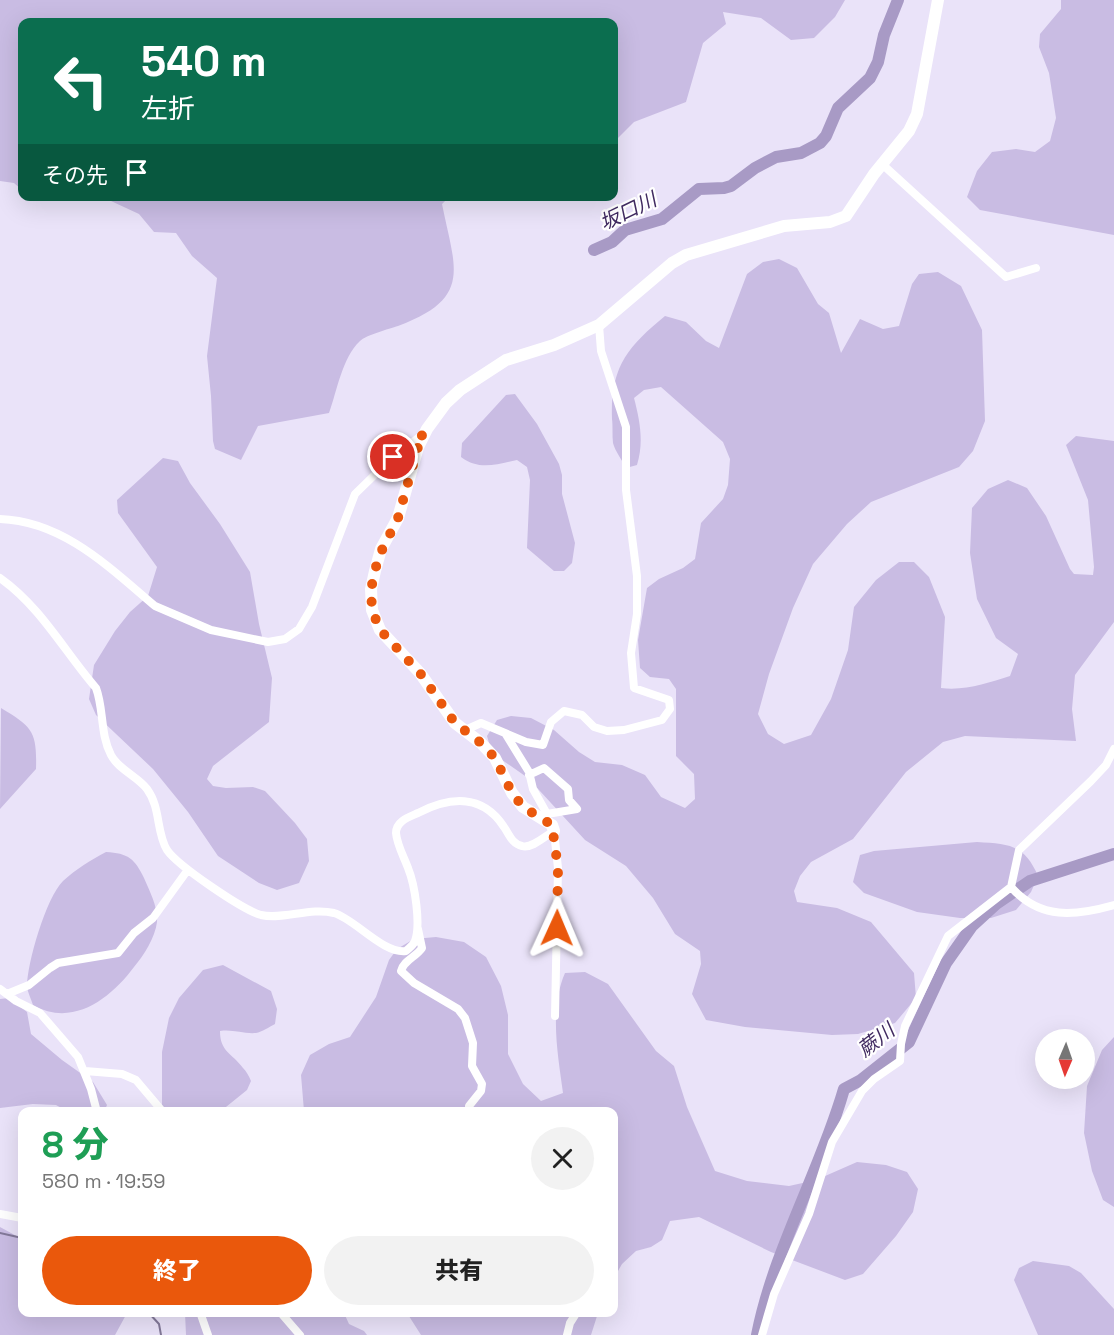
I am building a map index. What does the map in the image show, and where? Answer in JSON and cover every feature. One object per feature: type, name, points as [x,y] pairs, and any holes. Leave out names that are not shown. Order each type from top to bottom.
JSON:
[{"type":"street","points":[[549,822],[523,807],[512,793],[495,758],[481,743],[455,723],[420,673],[380,630],[372,610],[371,589],[378,558],[398,518],[418,447],[424,434],[446,403],[488,370],[506,360],[554,345],[599,325],[672,263],[686,255],[784,226],[830,222],[846,216],[882,164],[909,131],[917,114],[938,0]]},
{"type":"street","points":[[882,164],[1006,277],[1036,268]]},
{"type":"street","points":[[463,730],[481,723],[526,742],[543,745],[551,722],[564,711],[582,715],[594,727],[606,731],[624,730],[662,720],[670,709],[669,700],[634,688],[632,653],[637,614],[638,576],[626,490],[626,428],[601,351],[599,325]]},
{"type":"street","points":[[0,519],[16,520],[57,534],[75,543],[91,552],[155,606],[173,616],[210,630],[268,642],[285,639],[299,629],[312,607],[355,494],[393,457],[424,434]]},
{"type":"street","points":[[0,578],[21,594],[45,620],[96,688],[100,699],[105,737],[111,754],[119,766],[146,788],[158,814],[167,849],[188,871],[253,912],[270,916],[334,913],[399,952],[412,946],[417,924]]},
{"type":"street","points":[[505,733],[529,775],[533,789],[549,822],[558,868],[555,1016]]},
{"type":"street","points":[[762,1335],[774,1294],[812,1207],[832,1143],[862,1091],[874,1079],[900,1061],[905,1026],[948,936],[1011,887],[1019,850],[1091,781],[1106,765],[1114,749]]},
{"type":"street","points":[[469,1107],[481,1091],[482,1084],[472,1066],[473,1043],[465,1018],[458,1009],[414,983],[401,971],[403,965],[422,948],[417,924],[414,887],[396,830],[405,819],[449,801],[460,800],[480,805],[502,824],[516,844],[528,847],[549,822],[577,809],[569,800],[568,789],[549,770],[544,768],[529,775]]},
{"type":"street","points":[[3,992],[29,985],[58,963],[118,953],[134,933],[153,918],[188,871]]},
{"type":"street","points":[[1011,887],[1021,898],[1032,905],[1053,912],[1085,913],[1114,905]]},
{"type":"street","points":[[3,992],[16,1002],[40,1013],[78,1057],[85,1071],[96,1107]]},
{"type":"street","points":[[85,1071],[122,1074],[136,1080],[159,1107]]},
{"type":"street","points":[[0,1214],[18,1217]]},
{"type":"street","points":[[202,1317],[208,1335]]},
{"type":"street","points":[[284,1317],[300,1335]]},
{"type":"street","points":[[567,1335],[574,1317]]},
{"type":"shaded area","points":[[0,0],[845,0],[835,17],[814,38],[791,40],[761,18],[723,12],[726,24],[703,43],[686,102],[634,122],[618,138],[618,18],[18,18],[18,186],[14,183],[0,181]]},
{"type":"shaded area","points":[[1061,0],[1114,0],[1114,235],[980,210],[967,197],[977,171],[992,152],[1016,149],[1035,152],[1050,141],[1056,118],[1049,73],[1039,47],[1040,34],[1061,9]]},
{"type":"shaded area","points":[[111,201],[445,201],[442,204],[454,264],[453,279],[448,292],[438,304],[422,315],[372,334],[360,341],[344,365],[329,413],[258,426],[241,460],[215,449],[213,441],[207,356],[217,278],[192,256],[176,233],[154,232],[139,214]]},
{"type":"shaded area","points":[[779,259],[797,268],[818,304],[829,313],[841,353],[860,319],[883,329],[899,326],[912,284],[919,274],[938,272],[961,286],[982,330],[985,421],[973,451],[959,467],[871,502],[847,524],[813,564],[793,608],[769,674],[758,714],[768,734],[784,744],[811,735],[831,699],[848,650],[854,607],[876,580],[899,562],[914,562],[929,577],[945,617],[941,688],[968,687],[1010,676],[1018,654],[996,638],[977,599],[970,553],[972,508],[988,489],[1008,480],[1027,488],[1046,516],[1070,569],[1074,574],[1093,575],[1088,500],[1066,445],[1076,436],[1114,441],[1114,622],[1075,675],[1072,709],[1076,741],[965,736],[943,742],[906,772],[853,839],[811,862],[800,876],[794,891],[797,902],[837,908],[871,922],[914,973],[916,998],[895,1023],[858,1034],[832,1035],[745,1027],[706,1020],[692,994],[701,964],[700,951],[675,934],[653,898],[626,866],[585,840],[528,778],[492,753],[487,736],[497,720],[511,716],[531,718],[554,730],[579,752],[595,762],[622,765],[645,775],[661,797],[685,808],[695,799],[694,774],[676,756],[676,689],[669,679],[650,677],[640,668],[638,640],[647,588],[695,559],[701,523],[723,499],[728,485],[730,459],[723,442],[661,387],[644,390],[634,398],[641,440],[637,465],[626,468],[613,443],[614,386],[618,372],[631,349],[665,316],[686,322],[706,341],[719,348],[747,274],[763,262]]},
{"type":"shaded area","points":[[515,394],[537,424],[559,464],[562,475],[562,494],[575,543],[572,563],[564,571],[554,571],[527,548],[530,480],[527,467],[517,460],[482,465],[461,457],[462,443],[506,395]]},
{"type":"shaded area","points":[[163,458],[178,461],[190,483],[220,524],[250,572],[272,678],[269,722],[213,766],[207,779],[213,786],[253,787],[265,791],[307,839],[309,861],[299,883],[277,890],[259,883],[218,856],[188,812],[153,769],[96,715],[89,699],[94,665],[115,631],[130,612],[148,596],[157,567],[118,513],[117,500]]},
{"type":"shaded area","points":[[1,708],[20,720],[31,732],[34,738],[36,769],[0,809]]},
{"type":"shaded area","points":[[977,842],[1007,845],[1021,852],[1033,865],[1038,876],[1031,892],[1016,910],[991,918],[960,918],[917,912],[864,893],[853,882],[860,855],[874,851]]},
{"type":"shaded area","points":[[106,852],[130,858],[141,871],[156,911],[156,928],[151,940],[142,957],[125,978],[102,999],[90,1006],[62,1013],[33,1005],[27,987],[30,963],[50,901],[63,881]]},
{"type":"shaded area","points":[[436,937],[464,942],[486,957],[501,986],[508,1015],[508,1054],[523,1084],[541,1101],[563,1093],[556,1032],[560,987],[565,973],[585,972],[608,984],[656,1051],[674,1066],[687,1107],[715,1171],[747,1181],[789,1186],[816,1180],[857,1162],[886,1165],[907,1172],[918,1189],[913,1212],[896,1236],[863,1274],[845,1280],[771,1252],[699,1217],[670,1221],[662,1240],[651,1247],[636,1251],[618,1271],[618,1107],[304,1107],[301,1075],[310,1055],[329,1044],[350,1037],[376,997],[389,960],[397,949],[414,939]]},
{"type":"shaded area","points":[[223,965],[271,991],[277,1009],[275,1024],[256,1033],[220,1031],[224,1048],[244,1069],[251,1081],[247,1090],[226,1107],[162,1107],[162,1052],[169,1018],[179,998],[203,970]]},
{"type":"shaded area","points":[[9,998],[27,1012],[31,1034],[93,1082],[106,1107],[60,1107],[33,1104],[0,1108],[0,999]]},
{"type":"shaded area","points":[[1114,1037],[1114,1207],[1103,1200],[1092,1171],[1084,1133],[1087,1089],[1095,1089],[1095,1067],[1102,1050]]},
{"type":"shaded area","points":[[0,1227],[18,1237],[18,1317],[125,1317],[115,1335],[0,1335]]},
{"type":"shaded area","points":[[1033,1261],[1069,1266],[1081,1273],[1114,1309],[1114,1335],[1038,1335],[1014,1280],[1019,1268]]},
{"type":"shaded area","points":[[185,1317],[346,1317],[349,1324],[364,1331],[367,1335],[186,1335]]},
{"type":"shaded area","points":[[410,1317],[597,1317],[591,1335],[421,1335]]},
{"type":"waterway","name":"坂口川","points":[[594,250],[612,242],[625,230],[662,219],[699,189],[731,186],[755,168],[776,157],[801,153],[820,143],[826,136],[838,108],[870,78],[878,62],[884,35],[898,0]]},
{"type":"waterway","name":"蕨川","points":[[757,1335],[774,1272],[823,1150],[844,1089],[861,1080],[909,1042],[946,963],[972,926],[996,904],[1030,881],[1114,854]]},
{"type":"waterway","points":[[0,1233],[18,1237]]},
{"type":"waterway","points":[[153,1317],[159,1324],[161,1335]]},
{"type":"route","points":[[393,457],[424,434],[418,447],[398,518],[378,558],[371,589],[375,619],[380,630],[420,673],[455,723],[481,743],[495,758],[501,766],[512,793],[523,807],[552,825],[558,868],[557,928]]}]
